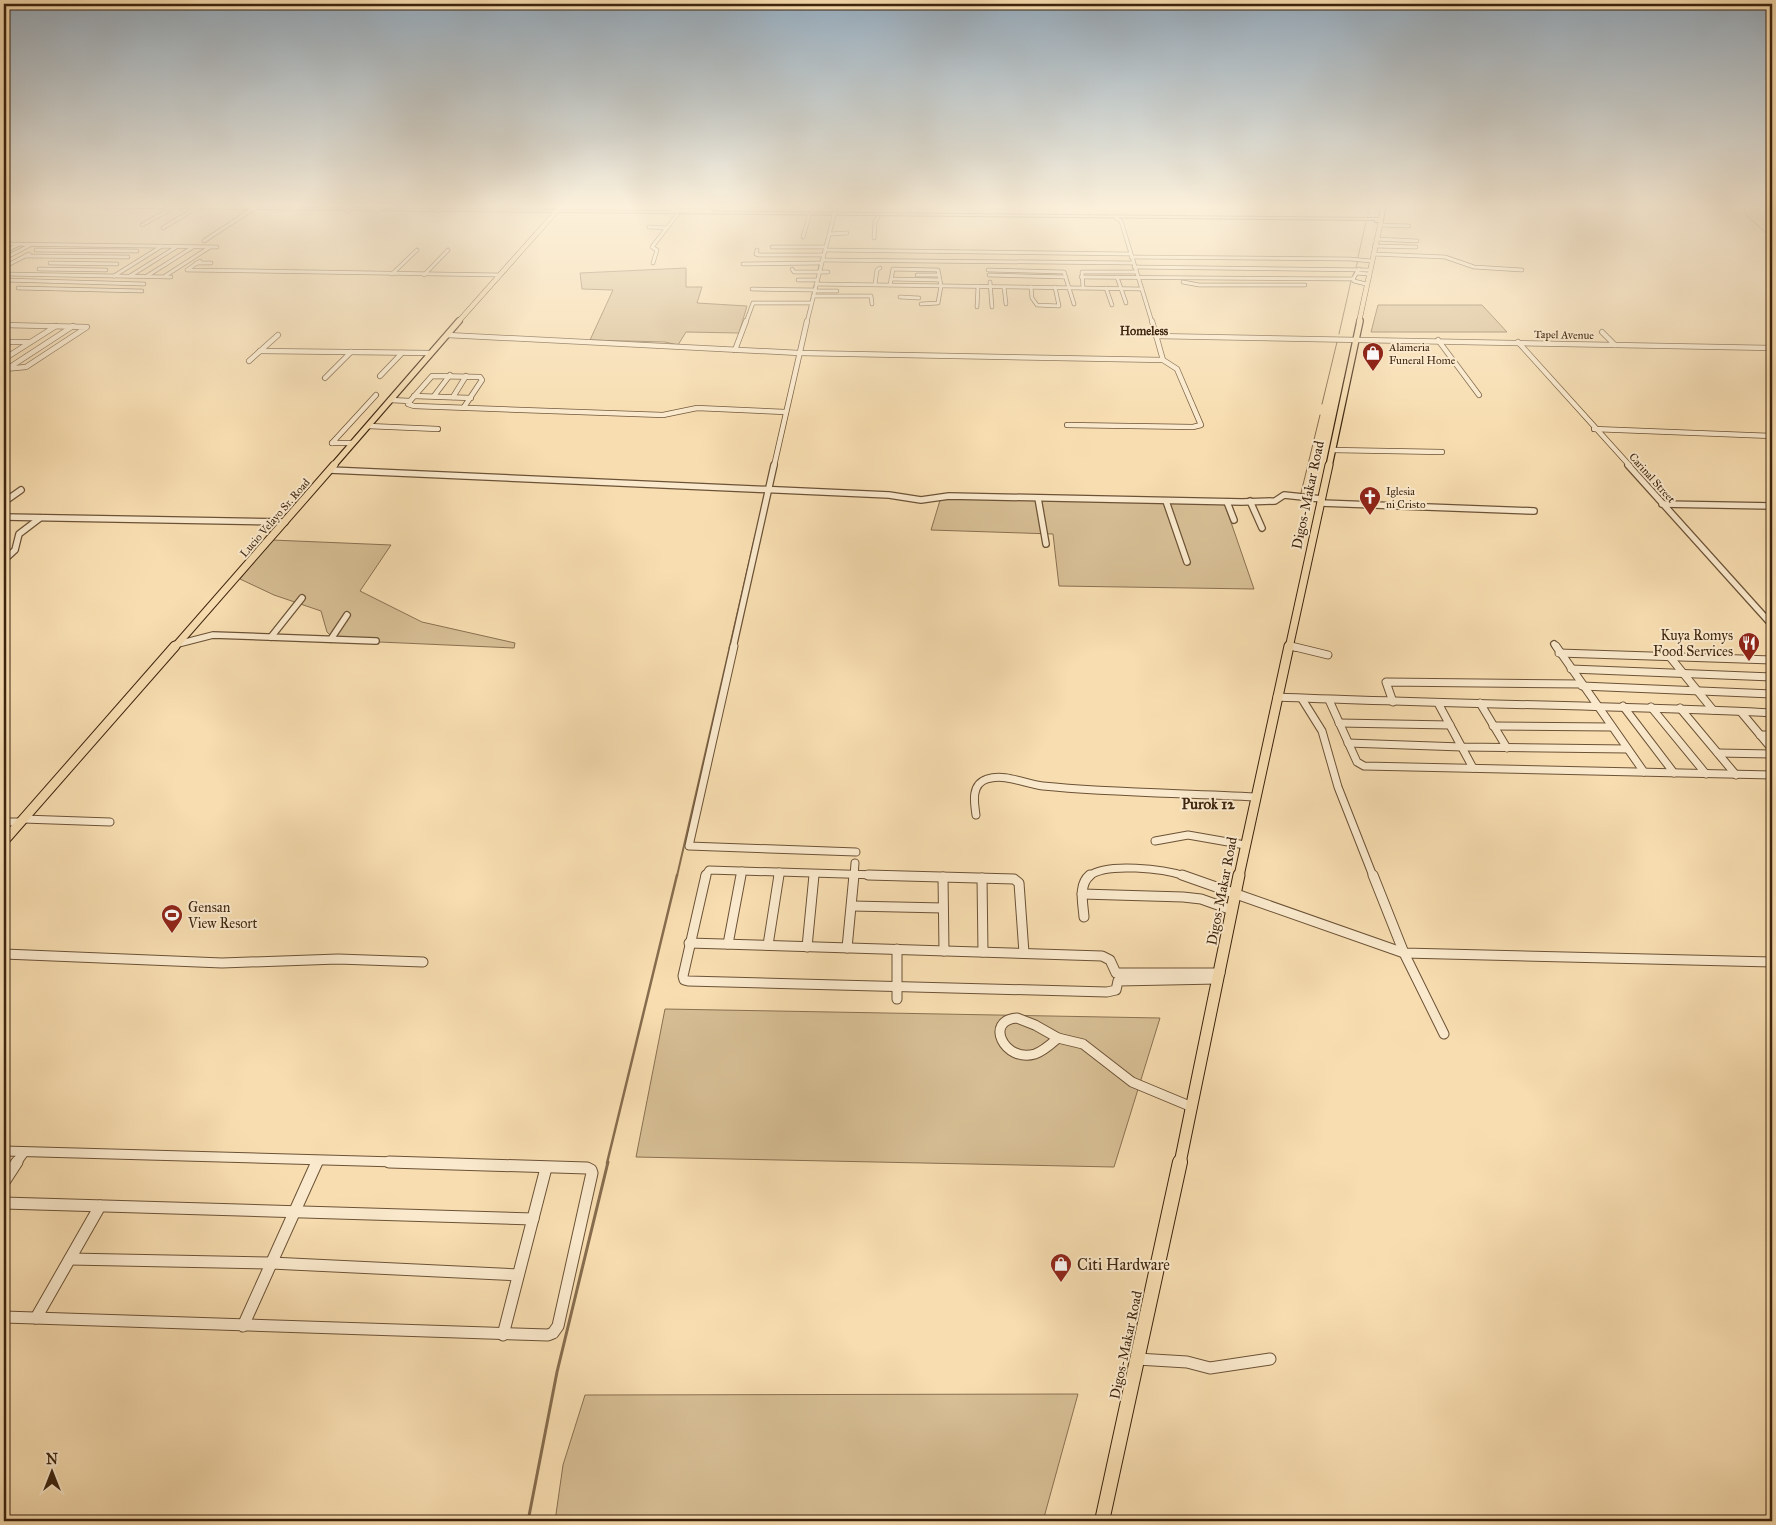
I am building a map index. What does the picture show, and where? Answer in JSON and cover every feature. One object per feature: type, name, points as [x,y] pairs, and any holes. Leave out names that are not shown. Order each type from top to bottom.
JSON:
[{"type":"main road","name":"Lucio Velayo Sr. Road","points":[[4,841],[19,821],[178,644],[497,278]]},
{"type":"main road","name":"Digos-Makar Road","points":[[1102,1521],[1192,1107],[1245,844],[1332,450],[1365,278]]},
{"type":"street","points":[[817,278],[689,846],[856,852]]},
{"type":"street","points":[[875,284],[876,278]]},
{"type":"street","points":[[890,284],[891,278]]},
{"type":"street","points":[[921,304],[938,304],[941,286],[939,278]]},
{"type":"street","points":[[989,278],[992,307]]},
{"type":"street","points":[[1066,278],[1074,304]]},
{"type":"street","points":[[1081,278],[1083,288]]},
{"type":"street","points":[[1117,278],[1126,303]]},
{"type":"street","points":[[1126,278],[1188,282],[1199,285],[1305,285]]},
{"type":"street","points":[[1139,280],[1353,279],[1354,281],[1356,278]]},
{"type":"street","points":[[4,280],[144,284]]},
{"type":"street","points":[[798,280],[899,285],[1142,289]]},
{"type":"street","points":[[1139,280],[1163,360]]},
{"type":"street","points":[[27,282],[18,288],[142,291]]},
{"type":"street","points":[[78,290],[88,283]]},
{"type":"street","points":[[899,285],[900,300],[919,298]]},
{"type":"street","points":[[977,307],[978,286]]},
{"type":"street","points":[[1004,287],[1006,304]]},
{"type":"street","points":[[1031,287],[1032,298],[1037,304],[1058,306],[1055,287]]},
{"type":"street","points":[[1106,288],[1112,304]]},
{"type":"street","points":[[752,289],[837,291]]},
{"type":"street","points":[[813,296],[835,298],[871,296],[872,304]]},
{"type":"street","points":[[735,350],[752,304],[762,302],[812,303]]},
{"type":"street","points":[[4,326],[87,326],[26,367],[5,369]]},
{"type":"street","points":[[4,359],[56,326]]},
{"type":"street","points":[[5,369],[73,326]]},
{"type":"street","points":[[1602,332],[1615,345]]},
{"type":"street","points":[[447,335],[799,353],[1163,360],[1177,369],[1200,426],[1067,425]]},
{"type":"street","points":[[249,361],[278,336]]},
{"type":"street","name":"Tapel Avenue","points":[[1156,336],[1772,348]]},
{"type":"street","points":[[1438,340],[1479,395]]},
{"type":"street","points":[[4,342],[30,342]]},
{"type":"street","name":"Carinal Street","points":[[1518,342],[1594,429],[1772,625]]},
{"type":"street","points":[[291,351],[296,346]]},
{"type":"street","points":[[260,350],[431,353]]},
{"type":"street","points":[[4,352],[14,353]]},
{"type":"street","points":[[325,378],[351,352]]},
{"type":"street","points":[[380,376],[402,353]]},
{"type":"street","points":[[434,396],[450,375]]},
{"type":"street","points":[[464,407],[482,380],[480,377],[432,376],[408,404],[414,406],[663,415],[697,408],[786,412]]},
{"type":"street","points":[[453,397],[466,376]]},
{"type":"street","points":[[353,443],[332,443],[376,395]]},
{"type":"street","points":[[414,396],[471,398]]},
{"type":"street","points":[[390,400],[410,400]]},
{"type":"street","points":[[368,426],[438,429]]},
{"type":"street","points":[[1594,429],[1772,436]]},
{"type":"street","points":[[1332,450],[1442,452]]},
{"type":"street","points":[[330,470],[889,495],[921,500],[948,496],[1227,502],[1277,501],[1284,495],[1321,501],[1534,511]]},
{"type":"street","points":[[4,502],[21,490]]},
{"type":"street","points":[[1038,498],[1046,544]]},
{"type":"street","points":[[1166,501],[1186,562]]},
{"type":"street","points":[[1250,501],[1262,528]]},
{"type":"street","points":[[1227,502],[1234,520]]},
{"type":"street","points":[[1662,504],[1772,506]]},
{"type":"street","points":[[4,517],[285,522]]},
{"type":"street","points":[[4,560],[15,550],[19,534],[40,518]]},
{"type":"street","points":[[271,638],[302,598]]},
{"type":"street","points":[[331,639],[347,616]]},
{"type":"street","points":[[178,644],[213,635],[376,641]]},
{"type":"street","points":[[1554,644],[1644,772]]},
{"type":"street","points":[[1289,646],[1328,655]]},
{"type":"street","points":[[1740,651],[1747,659]]},
{"type":"street","points":[[1560,653],[1772,660]]},
{"type":"street","points":[[1670,657],[1713,710]]},
{"type":"street","points":[[1571,669],[1772,677]]},
{"type":"street","points":[[1393,702],[1386,682],[1581,685],[1772,694]]},
{"type":"street","points":[[1277,697],[1393,702],[1596,705],[1772,713]]},
{"type":"street","points":[[1302,699],[1322,731],[1338,787],[1404,953],[1444,1034]]},
{"type":"street","points":[[1329,700],[1357,762],[1364,766],[1772,775]]},
{"type":"street","points":[[1438,703],[1474,768]]},
{"type":"street","points":[[1480,703],[1507,748]]},
{"type":"street","points":[[1624,706],[1674,773]]},
{"type":"street","points":[[1651,707],[1706,774]]},
{"type":"street","points":[[1680,708],[1736,775]]},
{"type":"street","points":[[1741,712],[1772,749]]},
{"type":"street","points":[[1339,723],[1450,725]]},
{"type":"street","points":[[1493,726],[1611,727]]},
{"type":"street","points":[[1760,735],[1772,735]]},
{"type":"street","points":[[1348,744],[1627,749]]},
{"type":"street","points":[[1718,753],[1772,754]]},
{"type":"street","points":[[976,815],[974,793],[976,786],[1000,777],[1011,777],[1041,786],[1256,797]]},
{"type":"street","points":[[4,822],[110,822]]},
{"type":"street","points":[[1155,841],[1188,835],[1245,844]]},
{"type":"street","points":[[847,948],[855,863]]},
{"type":"street","points":[[1084,916],[1082,894],[1084,882],[1087,876],[1093,872],[1104,870],[1174,872],[1236,892],[1404,953],[1772,962]]},
{"type":"street","points":[[689,943],[1102,956],[1110,960],[1117,977],[1116,990],[1112,992],[688,981],[684,980],[683,976],[689,943],[707,871],[1014,878],[1018,881],[1024,953]]},
{"type":"street","points":[[728,944],[742,871]]},
{"type":"street","points":[[768,945],[779,872]]},
{"type":"street","points":[[807,947],[814,874]]},
{"type":"street","points":[[943,877],[944,951]]},
{"type":"street","points":[[982,878],[983,952]]},
{"type":"street","points":[[1082,894],[1183,897],[1201,900],[1232,910]]},
{"type":"street","points":[[852,906],[943,908]]},
{"type":"street","points":[[897,949],[897,999]]},
{"type":"street","points":[[4,954],[222,963],[338,960],[423,962]]},
{"type":"street","points":[[1117,977],[1219,976]]},
{"type":"street","points":[[1058,1038],[1042,1052],[1026,1055],[1007,1049],[1000,1037],[1000,1031],[1003,1024],[1008,1020],[1021,1019],[1034,1024],[1058,1038],[1083,1044],[1131,1081],[1150,1091],[1192,1107]]},
{"type":"street","points":[[4,1151],[317,1162],[586,1168],[591,1170],[592,1173],[558,1326],[553,1333],[548,1335],[4,1317]]},
{"type":"street","points":[[4,1182],[24,1152]]},
{"type":"street","points":[[243,1326],[317,1162]]},
{"type":"street","points":[[503,1335],[546,1168]]},
{"type":"street","points":[[4,1203],[533,1219]]},
{"type":"street","points":[[36,1318],[100,1206]]},
{"type":"street","points":[[70,1260],[271,1263],[518,1275]]},
{"type":"street","points":[[1136,1359],[1187,1362],[1210,1368],[1270,1359]]},
{"type":"shaded area","points":[[581,278],[686,278],[686,287],[702,287],[697,303],[747,306],[739,333],[686,332],[678,345],[665,342],[590,340],[613,290],[582,289]]},
{"type":"shaded area","points":[[1378,305],[1482,305],[1507,332],[1371,332]]},
{"type":"shaded area","points":[[941,497],[1224,502],[1254,589],[1059,586],[1053,534],[931,530]]},
{"type":"shaded area","points":[[272,540],[391,545],[360,591],[422,622],[515,643],[514,648],[335,640],[327,632],[321,611],[274,595],[240,579]]},
{"type":"shaded area","points":[[665,1009],[1160,1018],[1114,1167],[636,1157]]},
{"type":"shaded area","points":[[1078,1394],[1043,1521],[555,1521],[563,1465],[585,1395]]},
{"type":"waterway","points":[[1339,334],[1351,281]]},
{"type":"waterway","points":[[813,288],[815,283]]},
{"type":"waterway","points":[[810,302],[813,290]]},
{"type":"waterway","points":[[808,312],[810,305]]},
{"type":"waterway","points":[[1322,404],[1337,342]]},
{"type":"waterway","points":[[1301,493],[1320,415]]},
{"type":"waterway","points":[[729,648],[755,535]]},
{"type":"waterway","points":[[677,876],[730,646]]},
{"type":"waterway","points":[[607,1163],[677,875]]},
{"type":"waterway","points":[[528,1521],[557,1372],[608,1162]]},
{"type":"place","name":"Alameria Funeral Home","points":[[1373,372]]},
{"type":"place","name":"Iglesia ni Cristo","points":[[1370,516]]},
{"type":"place","name":"Kuya Romys Food Services","points":[[1749,662]]},
{"type":"place","name":"Gensan View Resort","points":[[172,934]]},
{"type":"place","name":"Citi Hardware","points":[[1061,1283]]},
{"type":"district","name":"Homeless","points":[[1144,331]]},
{"type":"district","name":"Purok 12","points":[[1208,804]]}]
